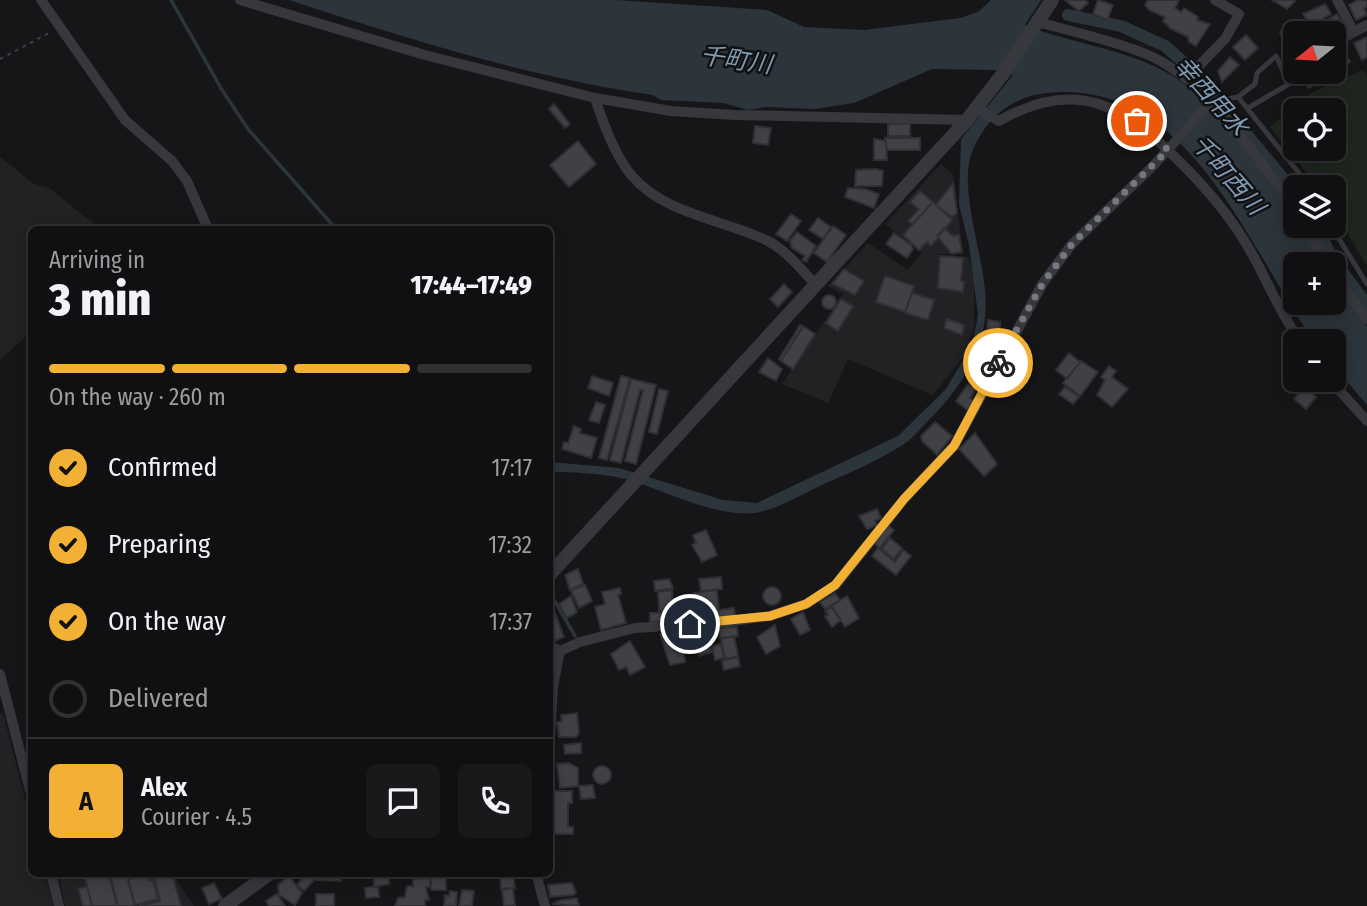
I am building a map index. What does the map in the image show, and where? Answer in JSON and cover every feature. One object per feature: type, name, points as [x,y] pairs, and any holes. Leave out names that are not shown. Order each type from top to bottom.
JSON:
[{"type":"street","points":[[41,0],[125,120],[172,161],[187,181],[207,226]]},
{"type":"street","points":[[240,0],[425,55],[595,98],[671,111],[967,120]]},
{"type":"street","points":[[553,571],[978,109],[1052,0]]},
{"type":"street","points":[[1191,74],[1225,39],[1239,14],[1215,0]]},
{"type":"street","points":[[1337,0],[1354,32]]},
{"type":"street","points":[[1036,25],[1146,54],[1191,74],[1283,192]]},
{"type":"street","points":[[1346,36],[1367,25]]},
{"type":"street","points":[[595,98],[603,121],[631,175],[647,190],[682,209],[768,241],[784,251],[816,284]]},
{"type":"street","points":[[978,109],[994,120],[1036,103],[1056,99],[1077,100],[1118,111],[1137,121],[1170,148],[1207,189],[1251,250],[1292,329]]},
{"type":"street","points":[[553,670],[555,648],[635,628],[719,623],[770,616],[806,604],[835,585],[904,499],[954,446],[1043,283],[1072,244],[1170,148],[1211,103]]},
{"type":"street","points":[[1346,290],[1367,319]]},
{"type":"street","points":[[1342,392],[1367,421]]},
{"type":"street","points":[[0,674],[28,782]]},
{"type":"street","points":[[52,877],[59,906]]},
{"type":"street","points":[[225,906],[265,877]]},
{"type":"street","points":[[532,906],[543,902],[538,877]]},
{"type":"lane","points":[[1211,103],[1238,97],[1255,84],[1257,73],[1276,56],[1289,84],[1248,108]]},
{"type":"lane","points":[[1238,97],[1301,175]]},
{"type":"lane","points":[[1339,238],[1367,284]]},
{"type":"path","points":[[0,59],[60,27]]},
{"type":"shaded area","points":[[1363,70],[1367,76],[1367,266],[1346,230],[1346,175],[1308,175],[1297,161],[1346,161],[1346,98],[1305,98],[1331,84],[1346,84],[1346,78]]},
{"type":"shaded area","points":[[1283,116],[1283,143],[1270,127]]},
{"type":"shaded area","points":[[0,157],[34,184],[48,187],[96,226],[28,226],[28,335],[0,360]]},
{"type":"shaded area","points":[[941,164],[953,174],[963,254],[931,254],[969,257],[974,279],[974,329],[963,357],[933,395],[848,359],[828,403],[782,384],[843,294],[828,286],[868,243],[908,270],[922,253],[885,224]]},
{"type":"shaded area","points":[[3,713],[28,810],[28,877],[46,877],[53,906],[0,906],[0,714]]},
{"type":"shaded area","points":[[59,877],[175,877],[194,906],[65,906]]},
{"type":"water","points":[[289,0],[617,0],[767,10],[804,27],[864,30],[960,18],[978,12],[991,0],[1041,0],[1025,25],[1146,62],[1181,82],[1199,97],[1234,135],[1283,198],[1283,238],[1309,238],[1316,252],[1283,252],[1283,293],[1238,217],[1209,176],[1177,140],[1140,112],[1097,95],[1034,95],[1011,104],[992,119],[972,152],[969,165],[969,198],[984,282],[985,320],[976,354],[959,385],[908,441],[875,461],[787,502],[764,511],[748,513],[730,512],[692,503],[621,478],[553,472],[553,462],[619,468],[723,500],[757,503],[898,436],[946,389],[972,345],[978,315],[969,245],[959,204],[961,139],[1013,75],[995,70],[932,69],[854,103],[815,109],[766,107],[748,110],[723,103],[661,100],[653,95],[515,67]]},
{"type":"water","points":[[1346,298],[1367,326],[1367,405],[1346,380],[1346,329],[1306,329],[1297,315],[1346,315]]},
{"type":"building","points":[[1065,0],[1085,0],[1088,3],[1079,11]]},
{"type":"building","points":[[1098,0],[1113,5],[1107,20],[1093,14]]},
{"type":"building","points":[[1148,0],[1179,0],[1175,8],[1181,12],[1184,8],[1198,17],[1197,20],[1210,24],[1196,46],[1189,42],[1188,37],[1171,29],[1163,21],[1165,17],[1149,10],[1145,5]]},
{"type":"building","points":[[1272,0],[1296,0],[1287,9]]},
{"type":"building","points":[[1358,0],[1367,0],[1367,7],[1364,8],[1367,15],[1356,20],[1349,5]]},
{"type":"building","points":[[1325,4],[1331,14],[1319,21],[1307,21],[1303,14]]},
{"type":"building","points":[[1337,14],[1341,21],[1328,21]]},
{"type":"building","points":[[1246,35],[1258,48],[1245,60],[1233,47]]},
{"type":"building","points":[[1367,37],[1367,57],[1362,60],[1354,43]]},
{"type":"building","points":[[1230,57],[1239,65],[1222,82],[1218,71]]},
{"type":"building","points":[[554,104],[570,124],[565,128],[549,109]]},
{"type":"building","points":[[888,124],[910,124],[910,136],[888,136]]},
{"type":"building","points":[[755,126],[771,128],[768,145],[753,143]]},
{"type":"building","points":[[885,138],[920,138],[920,150],[887,150]]},
{"type":"building","points":[[874,139],[886,141],[887,160],[874,160]]},
{"type":"building","points":[[578,141],[596,164],[569,187],[550,165]]},
{"type":"building","points":[[856,170],[883,171],[882,186],[855,186]]},
{"type":"building","points":[[953,183],[957,213],[952,217],[936,205]]},
{"type":"building","points":[[848,188],[865,189],[879,194],[874,208],[845,197]]},
{"type":"building","points":[[920,191],[933,202],[912,224],[908,221],[919,209],[910,202]]},
{"type":"building","points":[[933,202],[952,220],[931,246],[927,242],[919,250],[903,235]]},
{"type":"building","points":[[791,214],[801,221],[787,241],[776,234]]},
{"type":"building","points":[[818,218],[831,227],[823,239],[809,230]]},
{"type":"building","points":[[833,226],[846,235],[827,262],[814,253]]},
{"type":"building","points":[[944,228],[953,236],[959,235],[962,252],[952,254],[937,236]]},
{"type":"building","points":[[797,232],[816,246],[806,262],[802,260],[805,256],[792,248],[790,241]]},
{"type":"building","points":[[894,233],[911,245],[913,249],[907,258],[886,244]]},
{"type":"building","points":[[940,256],[963,258],[963,292],[938,288]]},
{"type":"building","points":[[844,269],[864,281],[855,295],[832,284]]},
{"type":"building","points":[[885,276],[914,286],[905,312],[876,302]]},
{"type":"building","points":[[784,284],[792,292],[778,307],[770,299]]},
{"type":"building","points":[[912,293],[934,300],[928,320],[905,313]]},
{"type":"building","points":[[829,295],[834,297],[834,307],[829,309],[824,307],[822,302],[824,297]]},
{"type":"building","points":[[841,299],[853,306],[838,331],[826,323]]},
{"type":"building","points":[[947,319],[964,325],[962,335],[944,328]]},
{"type":"building","points":[[988,320],[1000,322],[1000,341],[986,339]]},
{"type":"building","points":[[800,325],[803,327],[781,361],[779,359]]},
{"type":"building","points":[[803,326],[815,334],[793,369],[781,361]]},
{"type":"building","points":[[1069,353],[1080,362],[1067,379],[1056,370]]},
{"type":"building","points":[[768,358],[782,369],[776,381],[759,372]]},
{"type":"building","points":[[1081,361],[1098,372],[1080,396],[1063,383]]},
{"type":"building","points":[[1109,366],[1116,371],[1112,377],[1128,389],[1112,407],[1097,395],[1105,380],[1101,377]]},
{"type":"building","points":[[592,376],[613,383],[609,396],[588,388]]},
{"type":"building","points":[[621,376],[630,378],[607,460],[599,458]]},
{"type":"building","points":[[631,379],[656,385],[636,464],[625,461],[643,390],[640,390],[621,463],[610,460]]},
{"type":"building","points":[[968,384],[976,389],[970,398],[977,403],[970,412],[956,401]]},
{"type":"building","points":[[1065,387],[1079,397],[1073,404],[1059,394]]},
{"type":"building","points":[[659,389],[668,391],[657,434],[649,432]]},
{"type":"building","points":[[1300,392],[1310,392],[1316,397],[1306,409],[1294,399]]},
{"type":"building","points":[[596,402],[605,405],[599,423],[589,420]]},
{"type":"building","points":[[935,422],[952,436],[937,455],[922,441],[921,436]]},
{"type":"building","points":[[574,426],[581,429],[580,433],[597,438],[591,458],[562,449],[564,442],[568,443]]},
{"type":"building","points":[[975,433],[997,464],[984,476],[959,449]]},
{"type":"building","points":[[877,509],[881,518],[875,521],[877,525],[867,529],[859,516]]},
{"type":"building","points":[[886,524],[894,530],[880,548],[872,542]]},
{"type":"building","points":[[706,530],[717,555],[702,562],[692,545],[696,543],[693,535]]},
{"type":"building","points":[[890,538],[902,548],[894,559],[882,549]]},
{"type":"building","points":[[878,548],[895,562],[903,550],[911,556],[896,575],[872,556]]},
{"type":"building","points":[[578,569],[583,584],[570,590],[565,575]]},
{"type":"building","points":[[721,577],[722,589],[701,591],[699,579]]},
{"type":"building","points":[[669,579],[673,588],[655,591],[654,581]]},
{"type":"building","points":[[585,585],[592,601],[579,608],[571,590]]},
{"type":"building","points":[[772,587],[780,592],[781,596],[776,604],[772,605],[764,600],[763,596],[768,588]]},
{"type":"building","points":[[620,588],[621,594],[618,595],[626,623],[601,630],[595,607],[605,604],[602,592]]},
{"type":"building","points":[[672,590],[673,611],[659,611],[658,592]]},
{"type":"building","points":[[717,590],[719,610],[734,608],[735,617],[695,621],[693,593]]},
{"type":"building","points":[[835,593],[840,600],[825,609],[820,602]]},
{"type":"building","points":[[571,596],[577,612],[567,618],[559,604]]},
{"type":"building","points":[[847,596],[859,618],[845,627],[831,606]]},
{"type":"building","points":[[832,607],[841,620],[832,627],[825,611]]},
{"type":"building","points":[[553,608],[564,637],[553,642]]},
{"type":"building","points":[[672,612],[672,621],[650,622],[650,613]]},
{"type":"building","points":[[803,612],[810,630],[800,635],[791,619]]},
{"type":"building","points":[[775,625],[780,646],[766,654],[757,637]]},
{"type":"building","points":[[737,627],[738,636],[720,638],[719,628]]},
{"type":"building","points":[[705,629],[712,652],[699,656],[695,632]]},
{"type":"building","points":[[682,630],[685,662],[670,665],[660,634]]},
{"type":"building","points":[[734,636],[738,656],[725,659],[721,639]]},
{"type":"building","points":[[630,641],[645,667],[630,675],[626,667],[619,670],[611,654]]},
{"type":"building","points":[[721,644],[724,658],[715,660],[712,646]]},
{"type":"building","points":[[738,657],[740,666],[724,670],[722,661]]},
{"type":"building","points":[[577,713],[579,733],[576,737],[559,737],[557,722],[562,721],[561,715]]},
{"type":"building","points":[[581,743],[581,753],[565,754],[564,745]]},
{"type":"building","points":[[569,763],[578,768],[578,786],[560,788],[557,764]]},
{"type":"building","points":[[602,766],[608,769],[611,775],[608,781],[602,784],[596,781],[593,775],[596,769]]},
{"type":"building","points":[[593,785],[595,798],[581,799],[579,786]]},
{"type":"building","points":[[553,791],[572,791],[572,803],[568,803],[568,827],[573,827],[573,834],[553,834]]},
{"type":"building","points":[[85,877],[110,877],[117,906],[92,906]]},
{"type":"building","points":[[111,877],[127,877],[135,906],[118,906]]},
{"type":"building","points":[[148,877],[149,880],[153,880],[158,899],[135,905],[128,879]]},
{"type":"building","points":[[154,877],[173,877],[181,906],[139,906],[160,901]]},
{"type":"building","points":[[290,877],[302,893],[295,905],[279,895],[278,885]]},
{"type":"building","points":[[304,877],[316,878],[304,891],[297,885]]},
{"type":"building","points":[[317,877],[340,877],[341,881],[317,880]]},
{"type":"building","points":[[374,877],[389,877],[389,884],[374,887]]},
{"type":"building","points":[[431,877],[446,877],[446,890],[431,890]]},
{"type":"building","points":[[500,877],[513,877],[515,888],[501,889]]},
{"type":"building","points":[[430,878],[430,887],[426,887],[429,900],[425,900],[425,906],[395,906],[398,898],[405,897],[407,886],[413,886],[413,879]]},
{"type":"building","points":[[214,883],[222,899],[209,904],[202,888]]},
{"type":"building","points":[[572,883],[576,893],[573,895],[550,897],[548,885]]},
{"type":"building","points":[[87,886],[92,906],[83,906],[78,889]]},
{"type":"building","points":[[378,886],[379,897],[366,898],[365,888]]},
{"type":"building","points":[[513,888],[515,905],[504,906],[502,890]]},
{"type":"building","points":[[462,890],[474,891],[472,906],[459,906]]},
{"type":"building","points":[[450,891],[457,892],[456,906],[444,906],[445,895],[449,896]]},
{"type":"building","points":[[277,894],[285,906],[269,906],[266,901]]},
{"type":"building","points":[[316,894],[334,894],[334,906],[316,906]]},
{"type":"building","points":[[577,898],[579,906],[552,904],[561,900]]},
{"type":"waterway","points":[[171,0],[222,90],[248,129],[333,226]]},
{"type":"waterway","name":"幸西用水","points":[[1068,15],[1121,26],[1165,46],[1197,74],[1283,178]]},
{"type":"waterway","name":"幸西用水","points":[[1322,238],[1332,258],[1367,305]]},
{"type":"waterway","points":[[553,598],[575,636]]},
{"type":"way so far","points":[[998,363],[1043,283],[1072,244],[1168,150],[1137,121]]},
{"type":"route","points":[[690,624],[770,616],[806,604],[835,585],[865,551],[904,499],[954,446],[998,363]]},
{"type":"water label","name":"千町川","points":[[736,60]]},
{"type":"water label","name":"千町西川","points":[[1228,175]]}]
